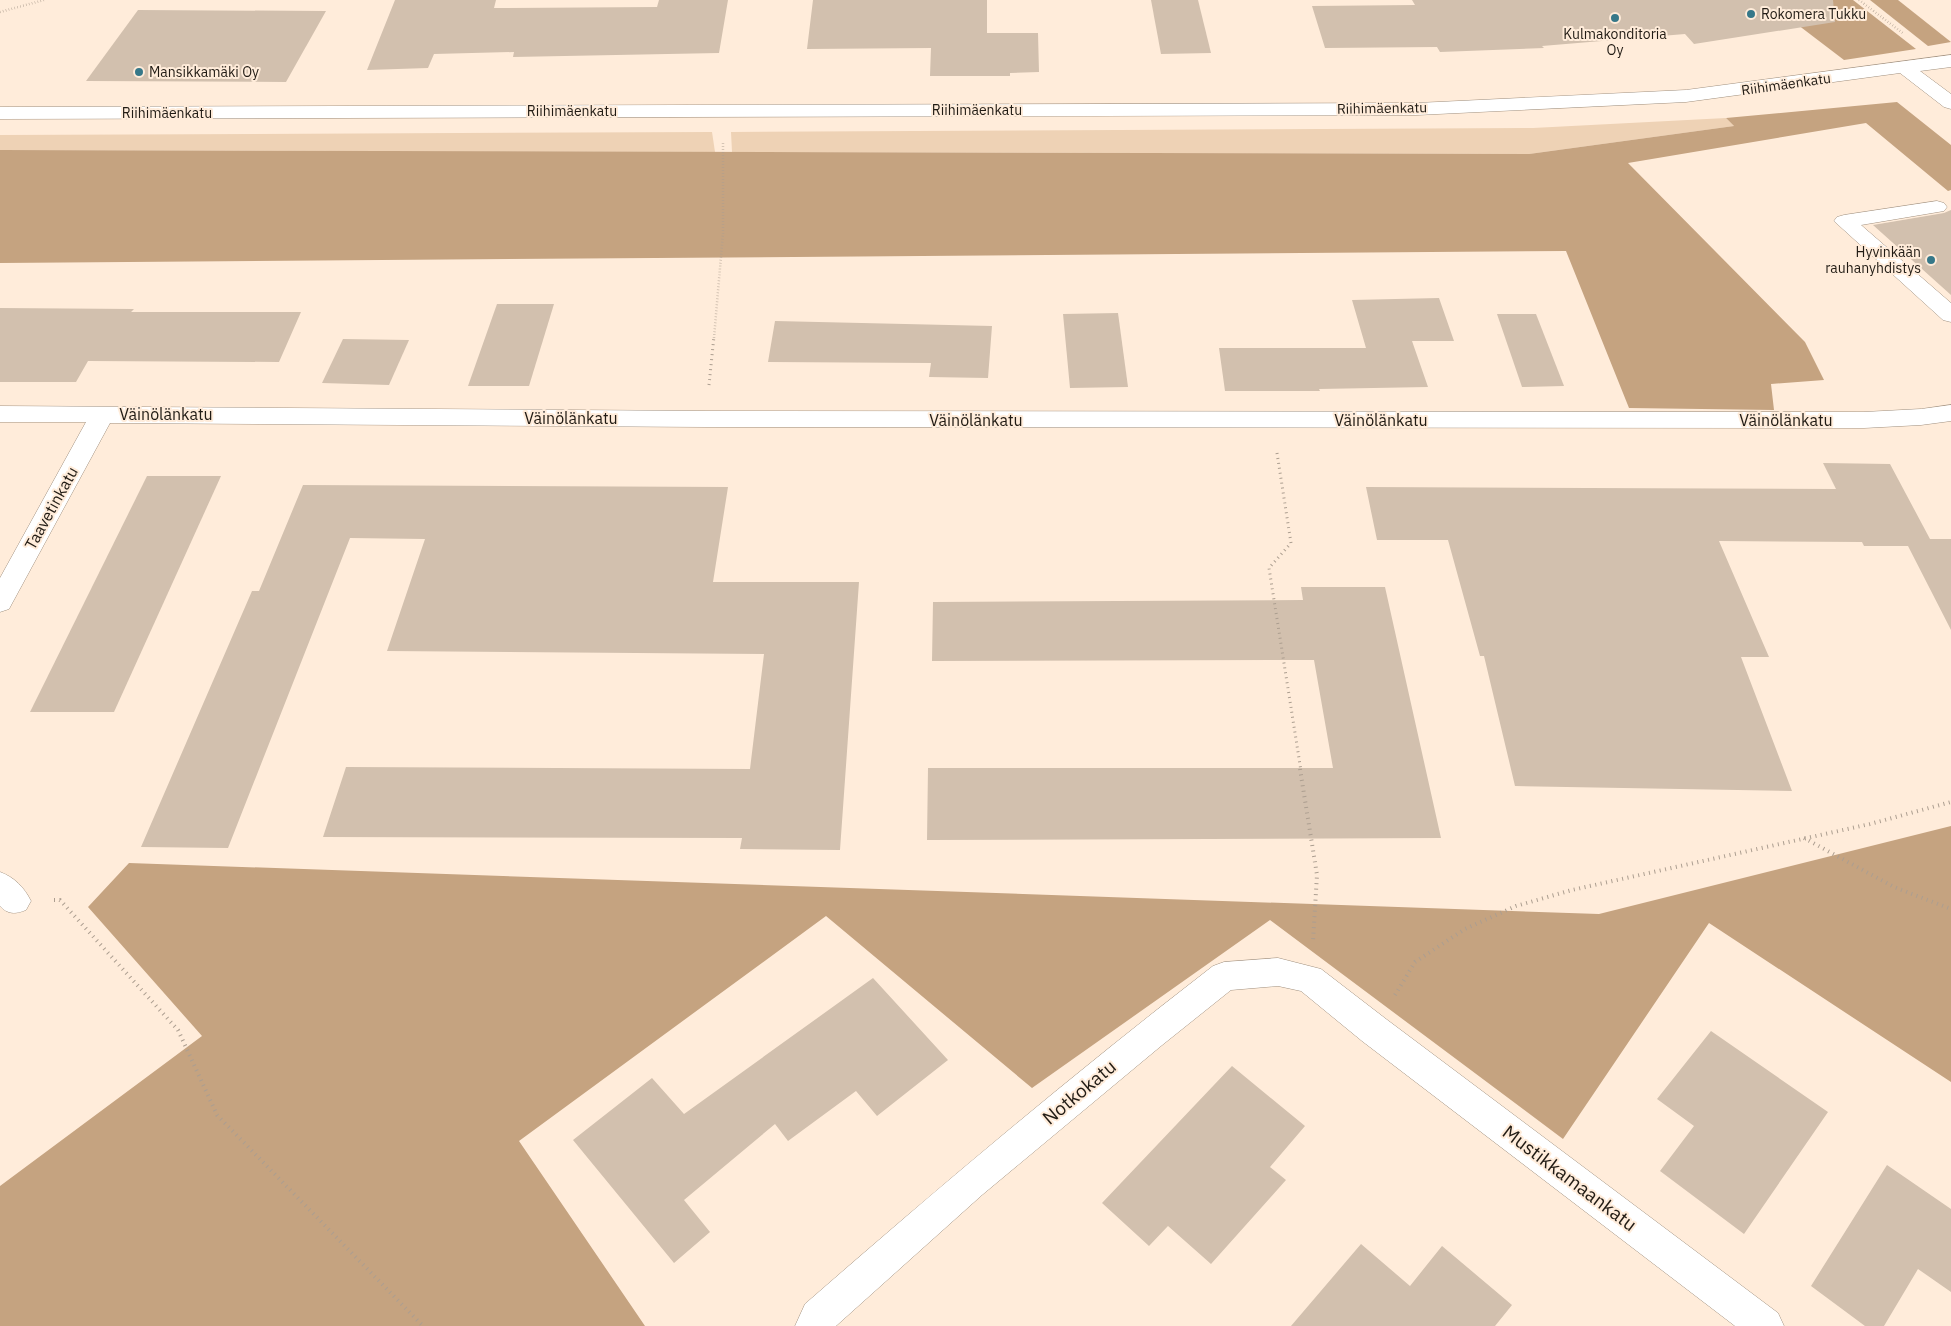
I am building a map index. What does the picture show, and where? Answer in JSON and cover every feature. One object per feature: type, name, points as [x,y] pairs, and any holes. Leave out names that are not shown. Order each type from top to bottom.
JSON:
[{"type":"street","name":"Riihimäenkatu","points":[[0,113],[1416,109],[1686,96],[1951,61]]},
{"type":"street","points":[[1905,68],[1951,103]]},
{"type":"street","points":[[1937,207],[1844,221],[1951,315]]},
{"type":"street","name":"Väinölänkatu","points":[[0,414],[706,419],[1864,420],[1921,417],[1951,412]]},
{"type":"street","name":"Taavetinkatu","points":[[0,602],[102,414]]},
{"type":"street","name":"Notkokatu","points":[[814,1326],[818,1317],[970,1183],[1149,1034],[1224,976],[1278,972],[1310,979],[1374,1030]]},
{"type":"street","name":"Mustikkamaankatu","points":[[1374,1030],[1765,1326]]},
{"type":"path","points":[[0,12],[44,0]]},
{"type":"path","points":[[706,419],[719,302],[724,217],[725,175],[722,136]]},
{"type":"path","points":[[1277,450],[1291,543],[1269,568],[1317,875],[1310,979]]},
{"type":"path","points":[[1374,1030],[1415,962],[1465,929],[1516,906],[1590,885],[1870,824],[1951,802]]},
{"type":"path","points":[[1804,838],[1894,888],[1951,909]]},
{"type":"path","points":[[8,893],[60,900],[178,1030],[217,1115],[423,1326]]},
{"type":"shaded area","points":[[1765,0],[1853,0],[1916,49],[1844,60]]},
{"type":"shaded area","points":[[1870,0],[1898,0],[1951,42],[1928,46]]},
{"type":"shaded area","points":[[1897,102],[1951,145],[1951,190],[1948,191],[1866,123],[1628,163],[1805,342],[1824,380],[1771,384],[1774,410],[1629,408],[1566,251],[0,263],[0,150],[1529,154],[1734,126],[1726,118]]},
{"type":"shaded area","points":[[1726,118],[1734,126],[1529,154],[732,152],[731,132],[1533,128]]},
{"type":"shaded area","points":[[712,132],[715,152],[0,150],[0,135]]},
{"type":"shaded area","points":[[1951,826],[1951,1082],[1709,923],[1563,1139],[1270,920],[1032,1088],[826,916],[519,1141],[645,1326],[0,1326],[0,1186],[202,1036],[88,907],[129,863],[1599,914]]},
{"type":"building","points":[[395,0],[496,0],[494,8],[657,7],[659,0],[728,0],[719,53],[513,57],[514,52],[434,54],[428,68],[367,70]]},
{"type":"building","points":[[813,0],[987,0],[987,33],[1038,33],[1039,72],[1010,73],[1010,76],[930,76],[931,48],[807,49]]},
{"type":"building","points":[[1151,0],[1198,0],[1211,53],[1161,54]]},
{"type":"building","points":[[1412,0],[1833,0],[1835,22],[1694,44],[1685,34],[1542,46],[1544,48],[1440,52],[1437,47],[1325,48],[1312,6],[1415,5]]},
{"type":"building","points":[[138,10],[326,11],[286,82],[86,81]]},
{"type":"building","name":"Hyvinkään rauhanyhdistys","points":[[1951,210],[1951,295],[1873,225],[1944,213]]},
{"type":"building","points":[[1439,298],[1454,341],[1412,341],[1428,387],[1319,389],[1320,391],[1225,391],[1219,348],[1366,348],[1352,300]]},
{"type":"building","points":[[497,304],[554,304],[529,386],[468,386]]},
{"type":"building","points":[[0,308],[134,309],[131,312],[301,312],[279,362],[88,361],[76,382],[0,382]]},
{"type":"building","points":[[1118,313],[1128,387],[1070,388],[1063,314]]},
{"type":"building","points":[[1497,314],[1536,314],[1564,386],[1522,387]]},
{"type":"building","points":[[775,321],[992,326],[988,378],[929,377],[931,363],[768,362]]},
{"type":"building","points":[[343,339],[409,340],[389,385],[322,383]]},
{"type":"building","points":[[1823,463],[1890,464],[1930,539],[1951,539],[1951,630],[1908,546],[1864,546],[1862,542],[1719,541],[1769,657],[1741,657],[1792,791],[1515,786],[1484,656],[1480,656],[1448,540],[1377,540],[1366,487],[1836,489]]},
{"type":"building","points":[[147,476],[221,476],[114,712],[30,712]]},
{"type":"building","points":[[303,485],[728,487],[713,582],[859,582],[840,850],[740,849],[742,838],[323,837],[346,767],[750,769],[764,654],[387,651],[425,539],[350,538],[228,848],[141,847],[252,591],[259,591]]},
{"type":"building","points":[[1301,587],[1385,587],[1441,838],[927,840],[928,768],[1333,768],[1314,660],[932,661],[933,602],[1303,600]]},
{"type":"building","points":[[873,978],[948,1060],[877,1116],[856,1091],[788,1141],[775,1124],[684,1200],[710,1232],[674,1263],[573,1140],[652,1078],[684,1114]]},
{"type":"building","points":[[1711,1031],[1828,1112],[1744,1234],[1660,1171],[1694,1126],[1657,1099]]},
{"type":"building","points":[[1232,1066],[1305,1126],[1270,1167],[1286,1180],[1211,1264],[1168,1226],[1149,1246],[1102,1203]]},
{"type":"building","points":[[1887,1165],[1951,1209],[1951,1292],[1918,1269],[1884,1326],[1865,1326],[1811,1286]]},
{"type":"building","points":[[1361,1244],[1410,1286],[1442,1246],[1512,1305],[1495,1326],[1291,1326]]},
{"type":"place","name":"Rokomera Tukku","points":[[1751,14]]},
{"type":"place","name":"Kulmakonditoria Oy","points":[[1615,18]]},
{"type":"place","name":"Mansikkamäki Oy","points":[[139,72]]},
{"type":"place","name":"Hyvinkään rauhanyhdistys","points":[[1931,260]]}]
